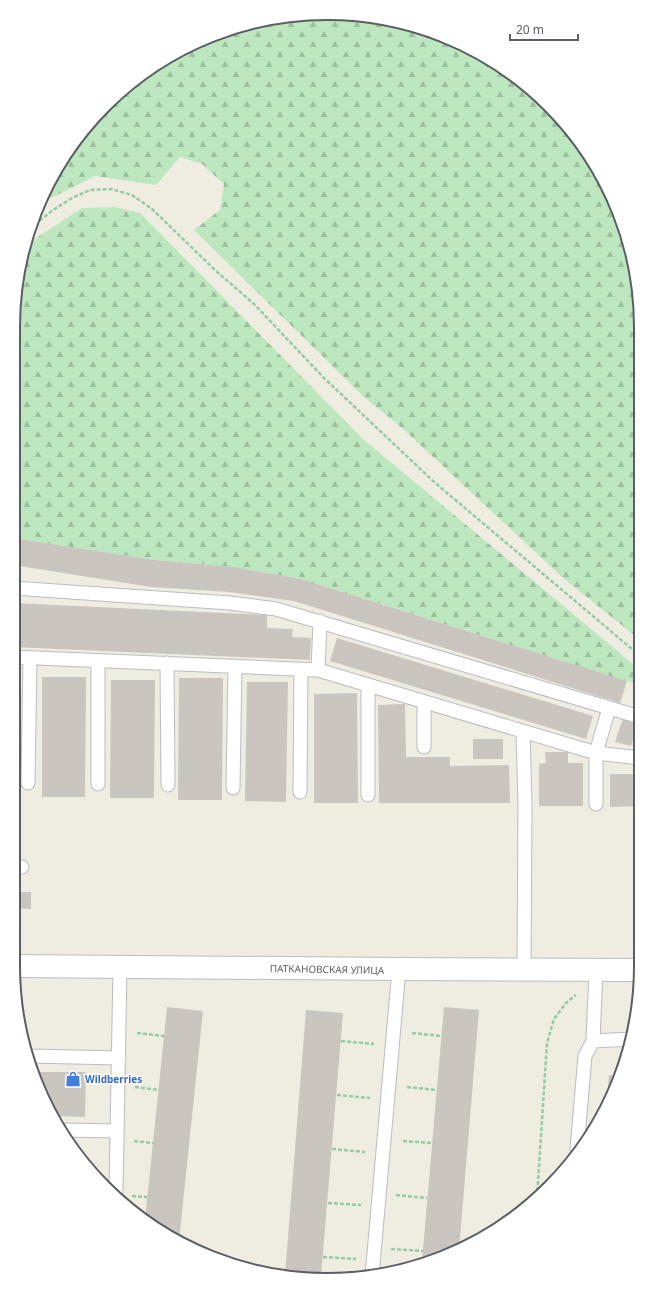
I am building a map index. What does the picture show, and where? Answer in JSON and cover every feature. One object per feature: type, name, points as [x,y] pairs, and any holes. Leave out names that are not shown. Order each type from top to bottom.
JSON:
[{"type":"street","name":"ПАТКАНОВСКАЯ УЛИЦА","points":[[20,966],[398,970],[634,970]]},
{"type":"lane","points":[[20,588],[230,603],[276,609],[634,715]]},
{"type":"lane","points":[[318,670],[320,622]]},
{"type":"lane","points":[[20,657],[318,670],[596,753],[634,757]]},
{"type":"lane","points":[[28,783],[30,658]]},
{"type":"lane","points":[[98,661],[98,784]]},
{"type":"lane","points":[[167,663],[168,785]]},
{"type":"lane","points":[[233,788],[235,666]]},
{"type":"lane","points":[[300,792],[301,669]]},
{"type":"lane","points":[[368,685],[368,794]]},
{"type":"lane","points":[[424,702],[424,747]]},
{"type":"lane","points":[[596,804],[596,753],[609,708]]},
{"type":"lane","points":[[523,731],[525,805],[524,970]]},
{"type":"lane","points":[[116,1189],[120,966]]},
{"type":"lane","points":[[373,1269],[398,970]]},
{"type":"lane","points":[[577,1144],[585,1056],[593,1041],[596,970]]},
{"type":"lane","points":[[593,1041],[625,1039]]},
{"type":"lane","points":[[33,1056],[119,1058]]},
{"type":"lane","points":[[68,1130],[117,1131]]},
{"type":"path","points":[[39,221],[72,198],[90,190],[111,189],[132,195],[152,209],[215,270],[254,304],[323,377],[433,481],[634,650]]},
{"type":"path","points":[[538,1189],[547,1043],[554,1019],[566,1003],[581,990]]},
{"type":"path","points":[[119,1031],[164,1036]]},
{"type":"path","points":[[393,1032],[441,1036]]},
{"type":"path","points":[[341,1041],[392,1046]]},
{"type":"path","points":[[118,1086],[159,1090]]},
{"type":"path","points":[[389,1086],[437,1090]]},
{"type":"path","points":[[336,1095],[388,1099]]},
{"type":"path","points":[[384,1140],[432,1143]]},
{"type":"path","points":[[332,1149],[383,1153]]},
{"type":"path","points":[[380,1193],[428,1198]]},
{"type":"path","points":[[328,1203],[378,1207]]},
{"type":"path","points":[[375,1247],[423,1251]]},
{"type":"path","points":[[323,1257],[374,1261]]},
{"type":"green space","points":[[327,20],[387,26],[406,30],[444,43],[480,61],[514,83],[558,125],[582,156],[611,210],[624,248],[631,287],[634,327],[634,635],[563,578],[402,428],[364,397],[194,230],[220,210],[224,184],[202,164],[180,157],[156,185],[95,176],[48,200],[61,173],[83,140],[110,110],[140,83],[191,52],[228,36],[248,30],[287,23]]},
{"type":"green space","points":[[115,207],[140,213],[363,439],[634,665],[634,683],[301,579],[233,567],[155,560],[20,539],[20,327],[26,267],[32,241],[82,208]]},
{"type":"building","points":[[20,539],[155,560],[233,567],[301,579],[627,681],[620,703],[294,601],[229,592],[151,587],[20,566]]},
{"type":"building","points":[[20,603],[267,615],[267,628],[293,629],[292,637],[311,638],[310,660],[20,647]]},
{"type":"building","points":[[337,638],[593,716],[586,739],[330,661]]},
{"type":"building","points":[[42,677],[86,677],[85,797],[42,797]]},
{"type":"building","points":[[179,678],[223,678],[222,800],[178,800]]},
{"type":"building","points":[[111,680],[155,680],[154,798],[110,798]]},
{"type":"building","points":[[247,682],[288,682],[286,802],[245,801]]},
{"type":"building","points":[[357,693],[358,803],[314,803],[314,694]]},
{"type":"building","points":[[405,704],[406,757],[450,757],[450,766],[509,765],[510,803],[379,803],[378,705]]},
{"type":"building","points":[[623,718],[634,722],[634,736],[631,746],[615,742]]},
{"type":"building","points":[[473,739],[503,739],[503,759],[473,759]]},
{"type":"building","points":[[545,752],[568,752],[568,763],[583,763],[583,806],[539,806],[539,764],[546,763]]},
{"type":"building","points":[[610,774],[634,774],[634,806],[610,807]]},
{"type":"building","points":[[20,892],[31,892],[31,909],[20,908]]},
{"type":"building","points":[[167,1007],[203,1011],[180,1235],[146,1214]]},
{"type":"building","points":[[444,1007],[479,1010],[460,1243],[422,1258]]},
{"type":"building","points":[[306,1010],[343,1013],[321,1273],[285,1270]]},
{"type":"building","points":[[39,1072],[86,1072],[85,1117],[59,1116]]},
{"type":"building","points":[[609,1075],[614,1075],[611,1083],[608,1090]]},
{"type":"place","name":"Wildberries","points":[[73,1079]]}]
